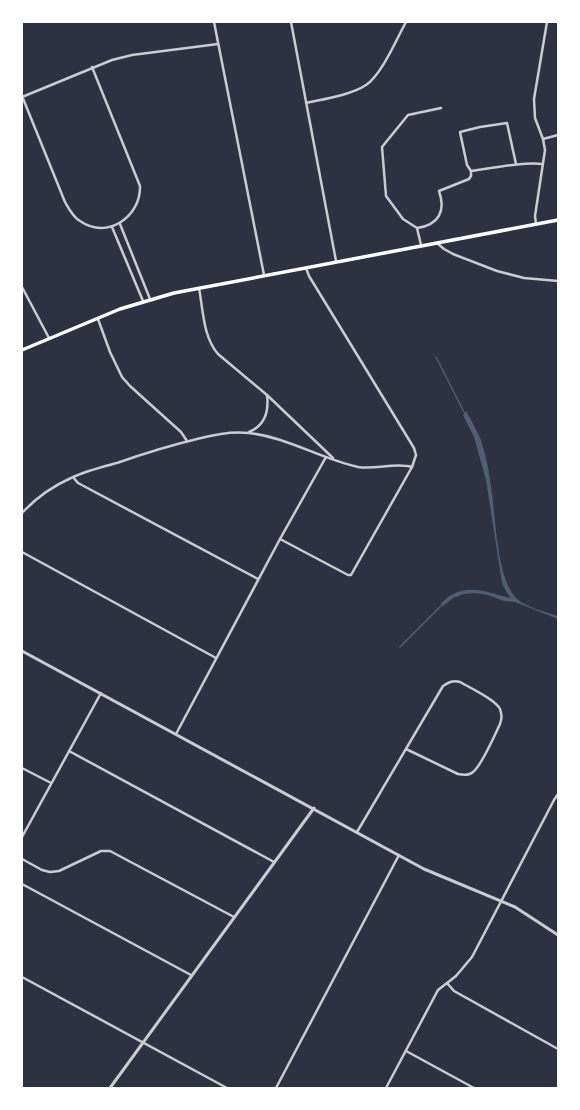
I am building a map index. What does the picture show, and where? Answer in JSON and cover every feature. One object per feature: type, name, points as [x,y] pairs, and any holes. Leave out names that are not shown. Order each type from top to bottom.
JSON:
[{"type":"main road","points":[[22,350],[97,318],[150,299],[305,267],[558,220]]},
{"type":"street","points":[[214,22],[264,275]]},
{"type":"street","points":[[291,22],[336,261]]},
{"type":"street","points":[[306,103],[356,90],[366,85],[375,77],[406,22]]},
{"type":"street","points":[[536,224],[535,216],[545,150],[543,139],[535,118],[534,99],[547,22]]},
{"type":"street","points":[[92,67],[140,186],[138,202],[130,215],[120,224],[112,227],[100,228],[89,226],[79,221],[71,212],[65,202],[22,97],[92,67],[112,60],[132,55],[218,44]]},
{"type":"street","points":[[421,245],[417,228],[403,219],[386,196],[382,147],[408,115],[441,108]]},
{"type":"street","points":[[417,228],[433,223],[440,215],[442,206],[439,191],[469,179],[471,176],[471,171],[467,165],[460,132],[507,123],[516,164]]},
{"type":"street","points":[[543,139],[558,135]]},
{"type":"street","points":[[471,171],[516,164],[543,164]]},
{"type":"street","points":[[120,224],[150,299]]},
{"type":"street","points":[[112,227],[143,302]]},
{"type":"street","points":[[436,242],[453,254],[496,271],[524,278],[558,281]]},
{"type":"street","points":[[280,539],[348,575],[352,575],[412,467],[416,455],[414,448],[313,283],[305,267]]},
{"type":"street","points":[[22,287],[49,338]]},
{"type":"street","points":[[199,288],[208,337],[212,347],[335,460]]},
{"type":"street","points":[[97,318],[110,352],[122,377],[181,432],[187,441]]},
{"type":"street","points":[[249,433],[259,426],[265,418],[268,407],[266,395]]},
{"type":"street","points":[[22,513],[29,505],[52,488],[73,477],[157,449],[220,434],[249,433],[282,441],[335,460],[363,468],[406,465],[412,467]]},
{"type":"street","points":[[176,734],[258,579],[326,457]]},
{"type":"street","points":[[73,477],[78,483],[258,579]]},
{"type":"street","points":[[22,552],[216,658]]},
{"type":"street","points":[[22,651],[439,876],[501,900],[558,935]]},
{"type":"street","points":[[357,832],[443,686],[449,682],[460,682],[494,702],[501,710],[502,717],[500,724],[477,768],[470,774],[458,774],[406,750]]},
{"type":"street","points":[[22,837],[101,693]]},
{"type":"street","points":[[69,751],[274,862]]},
{"type":"street","points":[[22,768],[51,783]]},
{"type":"street","points":[[386,1088],[438,990],[456,976],[472,957],[558,794]]},
{"type":"street","points":[[110,1088],[142,1042],[314,808]]},
{"type":"street","points":[[22,860],[42,870],[50,872],[59,871],[101,851],[110,851],[234,917]]},
{"type":"street","points":[[276,1088],[399,855]]},
{"type":"street","points":[[22,884],[191,975]]},
{"type":"street","points":[[22,977],[227,1088]]},
{"type":"street","points":[[447,983],[454,991],[558,1049]]},
{"type":"street","points":[[406,1051],[473,1088]]},
{"type":"water","points":[[466,411],[480,438],[485,453],[492,493],[500,559],[509,588],[520,601],[536,609],[558,616],[558,619],[515,602],[504,601],[488,595],[475,593],[464,594],[453,598],[443,606],[441,604],[451,595],[467,590],[482,591],[511,598],[502,583],[486,480],[474,437],[463,415]]},
{"type":"waterway","points":[[436,357],[465,414]]},
{"type":"waterway","points":[[400,647],[442,605]]}]
